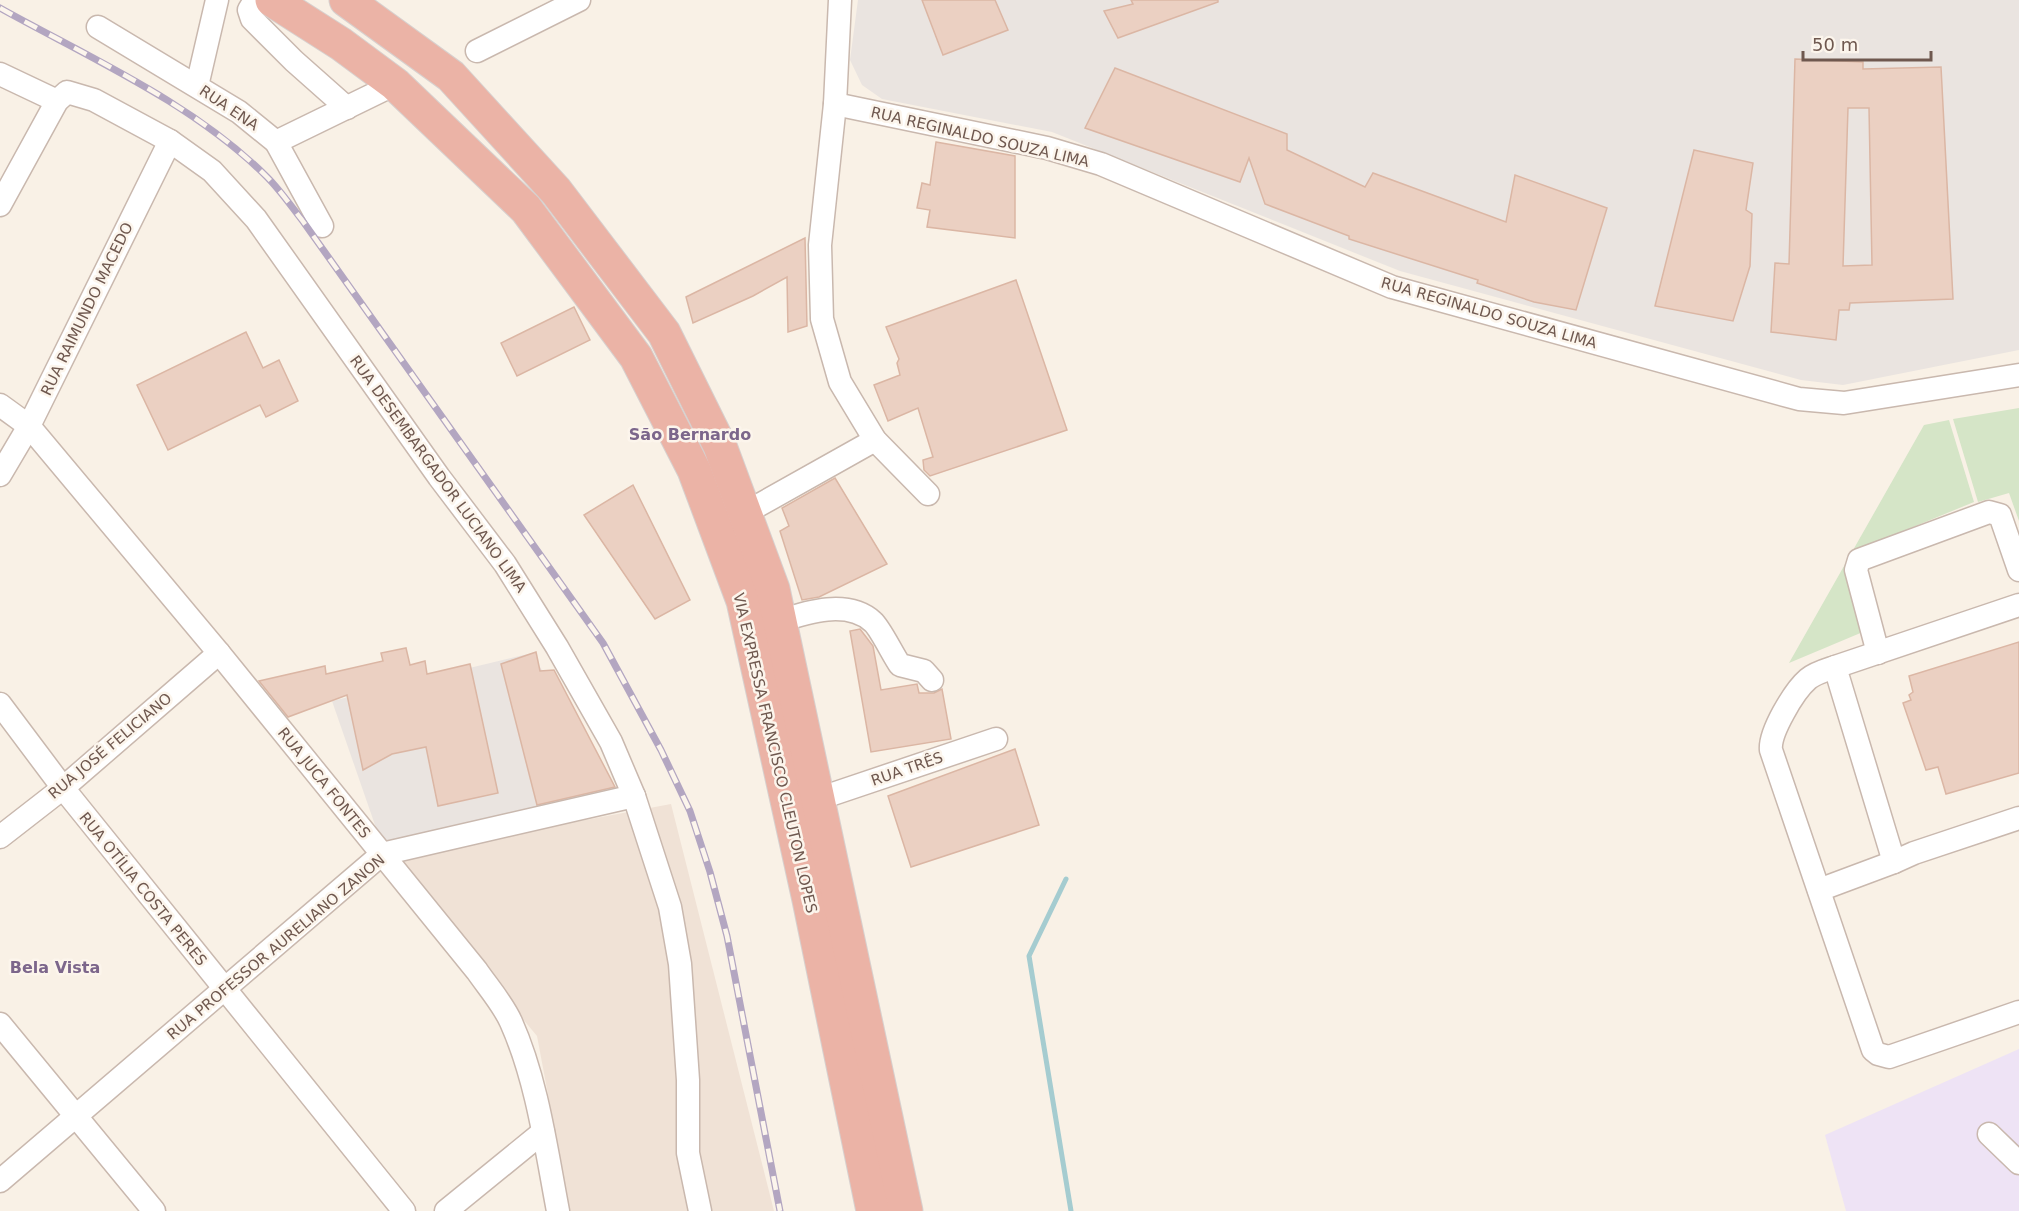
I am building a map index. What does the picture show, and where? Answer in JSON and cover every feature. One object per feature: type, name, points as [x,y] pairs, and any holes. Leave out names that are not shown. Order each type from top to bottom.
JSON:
[{"type":"highway","name":"VIA EXPRESSA FRANCISCO CLEUTON LOPES","points":[[272,0],[341,44],[396,84],[526,208],[636,357],[694,470],[742,601],[809,900],[873,1211]]},
{"type":"highway","name":"VIA EXPRESSA FRANCISCO CLEUTON LOPES","points":[[349,1],[451,76],[556,191],[664,333],[720,446],[773,589],[906,1211]]},
{"type":"street","points":[[197,86],[217,0]]},
{"type":"street","points":[[255,0],[249,10],[252,19],[294,61],[347,108]]},
{"type":"street","points":[[477,51],[579,0]]},
{"type":"street","points":[[840,0],[835,104],[820,245],[822,319],[840,382],[875,440],[928,494]]},
{"type":"street","name":"RUA ENA","points":[[98,27],[239,112],[276,142],[322,226]]},
{"type":"street","points":[[0,74],[57,101],[0,205]]},
{"type":"street","points":[[276,142],[396,84]]},
{"type":"street","name":"RUA DESEMBARGADOR LUCIANO LIMA","points":[[57,101],[67,92],[94,100],[170,141],[212,171],[256,219],[439,477],[505,564],[557,646],[611,742],[634,796],[670,907],[678,952],[688,1080],[688,1153],[700,1211]]},
{"type":"street","name":"RUA REGINALDO SOUZA LIMA","points":[[835,104],[1047,148],[1101,164],[1392,287],[1798,399],[1844,403],[2019,375]]},
{"type":"street","name":"RUA RAIMUNDO MACEDO","points":[[0,475],[28,426],[170,141]]},
{"type":"street","name":"RUA JUCA FONTES","points":[[0,405],[28,426],[219,653],[477,971],[510,1019],[523,1053],[543,1131],[558,1211]]},
{"type":"street","points":[[745,513],[875,440]]},
{"type":"street","points":[[1878,653],[1856,570],[1859,560],[1989,512],[1995,512],[2000,515],[2019,570]]},
{"type":"street","points":[[2018,606],[1966,621],[1808,678],[1770,741],[1771,750],[1874,1050],[1878,1054],[1889,1057],[2019,1012]]},
{"type":"street","points":[[780,621],[816,610],[859,614],[874,622],[900,665],[924,671],[932,680]]},
{"type":"street","name":"RUA JOSÉ FELICIANO","points":[[0,837],[63,788],[219,653]]},
{"type":"street","points":[[1835,667],[1894,862]]},
{"type":"street","name":"RUA OTÍLIA COSTA PERES","points":[[0,704],[63,788],[404,1211]]},
{"type":"street","name":"RUA TRÊS","points":[[818,799],[996,739]]},
{"type":"street","name":"RUA PROFESSOR AURELIANO ZANON","points":[[0,1181],[382,854],[634,796]]},
{"type":"street","points":[[1819,890],[1914,853],[2019,818]]},
{"type":"street","points":[[0,1024],[154,1211]]},
{"type":"street","points":[[446,1211],[543,1131]]},
{"type":"street","points":[[1989,1134],[2019,1163]]},
{"type":"shaded area","points":[[858,0],[2019,0],[2019,350],[1843,385],[1801,380],[1400,271],[1052,132],[882,99],[862,85],[850,60]]},
{"type":"shaded area","points":[[532,653],[616,797],[383,848],[332,701]]},
{"type":"shaded area","points":[[671,804],[774,1211],[570,1211],[537,1036],[388,857]]},
{"type":"shaded area","points":[[2019,1049],[2019,1211],[1846,1211],[1825,1135]]},
{"type":"green space","points":[[2019,408],[2019,521],[2009,493],[1978,502],[1953,419]]},
{"type":"green space","points":[[1949,420],[1974,502],[1862,548],[1870,629],[1789,663],[1924,425]]},
{"type":"building","points":[[922,0],[995,0],[1008,30],[943,55]]},
{"type":"building","points":[[1131,0],[1218,0],[1218,2],[1118,38],[1104,11],[1133,4]]},
{"type":"building","points":[[1795,59],[1863,62],[1863,69],[1941,67],[1953,299],[1850,303],[1849,310],[1839,310],[1836,340],[1771,332],[1775,263],[1789,264]],"holes":[[[1848,108],[1869,108],[1872,265],[1843,266]]]},
{"type":"building","points":[[1115,68],[1287,134],[1287,150],[1365,187],[1373,173],[1506,222],[1515,175],[1607,208],[1576,310],[1534,302],[1477,283],[1478,280],[1349,239],[1349,236],[1265,204],[1249,158],[1240,182],[1085,128]]},
{"type":"building","points":[[936,142],[1015,156],[1015,238],[927,227],[930,210],[917,208],[922,183],[930,185]]},
{"type":"building","points":[[1694,150],[1753,163],[1746,210],[1752,214],[1750,266],[1733,321],[1655,306]]},
{"type":"building","points":[[805,238],[807,326],[788,332],[787,277],[753,296],[693,323],[686,297]]},
{"type":"building","points":[[1016,280],[1067,430],[930,476],[924,470],[923,460],[933,457],[918,408],[888,421],[874,385],[900,375],[897,363],[899,359],[886,327]]},
{"type":"building","points":[[574,307],[590,340],[517,376],[501,343]]},
{"type":"building","points":[[246,332],[263,368],[279,360],[298,401],[266,417],[260,405],[168,450],[137,385]]},
{"type":"building","points":[[835,478],[887,564],[819,597],[802,600],[780,531],[789,526],[782,508]]},
{"type":"building","points":[[633,485],[690,600],[655,619],[584,515]]},
{"type":"building","points":[[860,629],[873,646],[881,690],[917,684],[919,693],[934,693],[942,689],[951,739],[871,752],[850,631]]},
{"type":"building","points":[[2019,642],[2019,773],[1946,794],[1938,767],[1926,770],[1903,703],[1911,700],[1909,695],[1913,692],[1909,676]]},
{"type":"building","points":[[406,648],[410,665],[425,661],[427,674],[470,664],[498,793],[438,806],[426,747],[392,754],[363,770],[347,695],[288,717],[259,681],[325,666],[326,674],[383,661],[381,653]]},
{"type":"building","points":[[536,652],[540,671],[554,670],[615,787],[537,805],[501,664]]},
{"type":"building","points":[[1015,749],[1039,825],[911,867],[888,796]]},
{"type":"waterway","points":[[1066,879],[1029,956],[1071,1211]]},
{"type":"railway","points":[[0,8],[174,104],[207,126],[272,182],[302,220],[603,643],[661,750],[690,811],[710,872],[727,936],[780,1211]]},
{"type":"district","name":"São Bernardo","points":[[690,434]]},
{"type":"district","name":"Bela Vista","points":[[55,967]]}]
